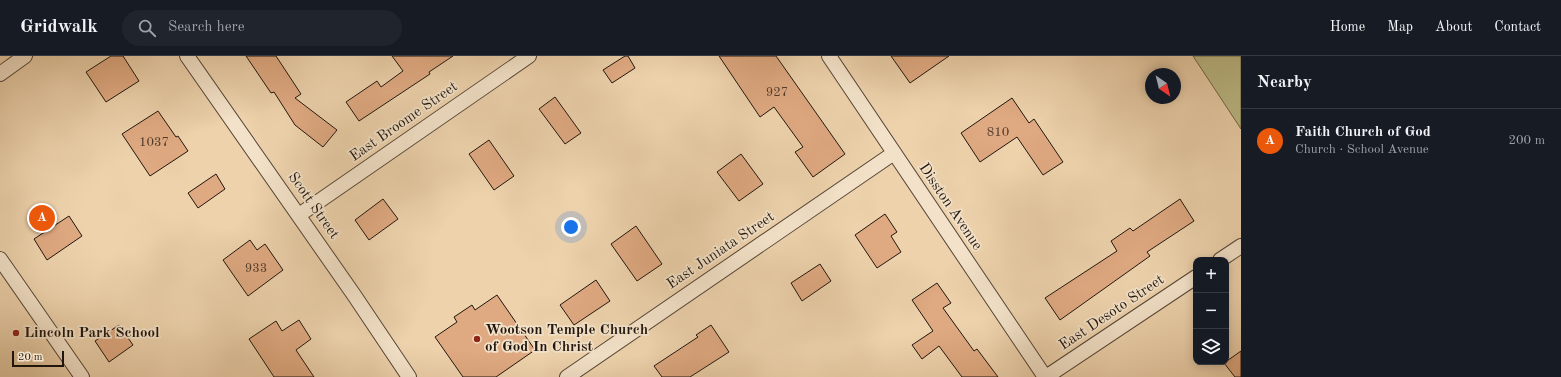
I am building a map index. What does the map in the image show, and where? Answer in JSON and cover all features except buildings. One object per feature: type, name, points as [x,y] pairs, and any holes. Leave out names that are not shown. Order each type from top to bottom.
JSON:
[{"type":"street","points":[[0,74],[25,56]]},
{"type":"street","name":"Scott Street","points":[[187,56],[299,215],[409,377]]},
{"type":"street","name":"East Broome Street","points":[[299,215],[529,56]]},
{"type":"street","name":"Disston Avenue","points":[[829,56],[1045,377]]},
{"type":"street","name":"East Juniata Street","points":[[567,377],[894,153]]},
{"type":"street","points":[[1224,257],[1241,246]]},
{"type":"street","points":[[0,259],[82,377]]},
{"type":"street","name":"East Desoto Street","points":[[1045,377],[1193,279]]},
{"type":"shaded area","points":[[1193,56],[1241,56],[1241,129]]},
{"type":"place","name":"Faith Church of God","points":[[42,218]]},
{"type":"place","name":"Lincoln Park School","points":[[16,333]]},
{"type":"place","name":"Wootson Temple Church of God In Christ","points":[[477,339]]}]
